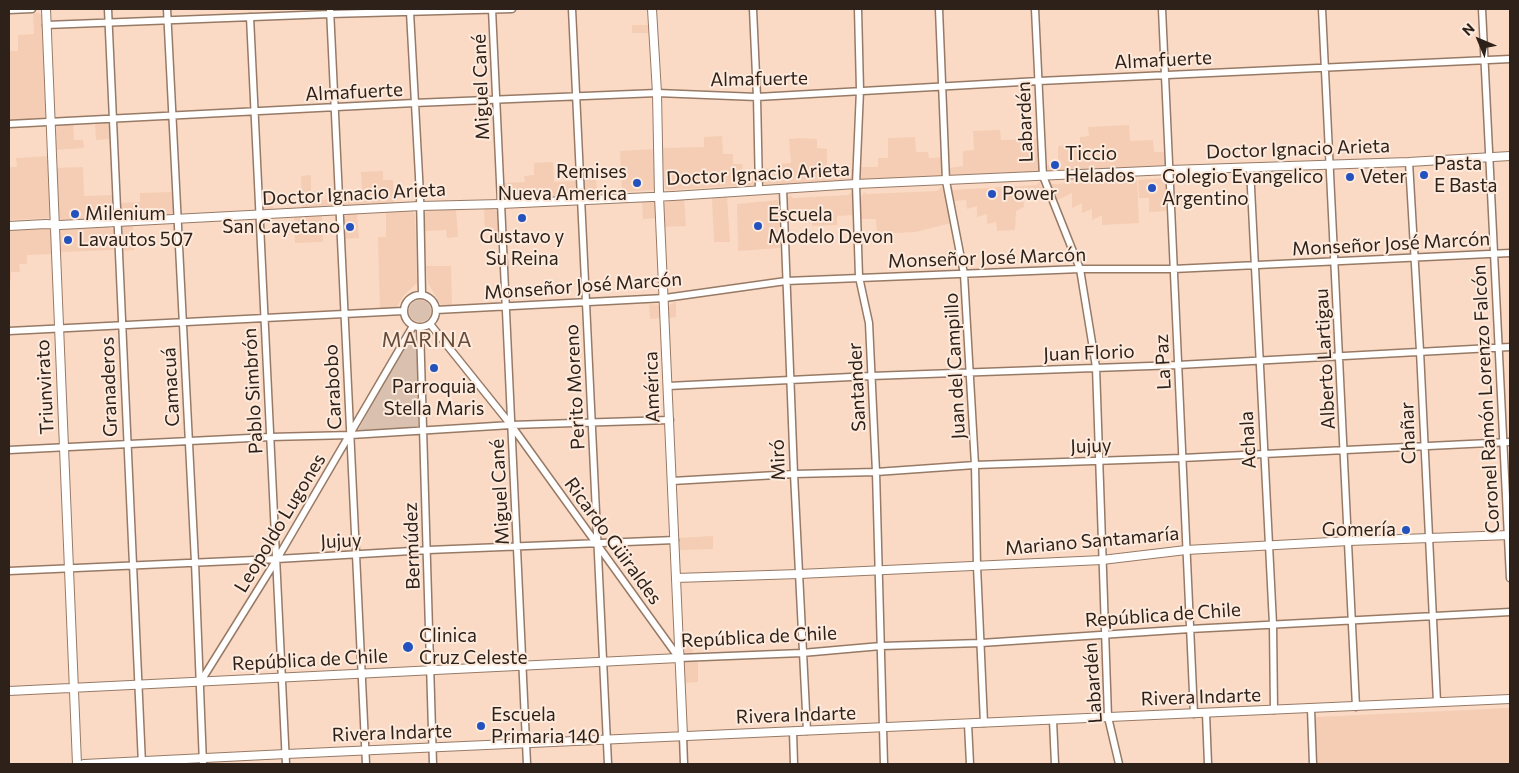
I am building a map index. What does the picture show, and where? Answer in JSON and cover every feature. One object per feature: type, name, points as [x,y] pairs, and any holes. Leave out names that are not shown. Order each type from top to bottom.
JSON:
[{"type":"street","points":[[9,10],[32,9]]},
{"type":"street","name":"Triunvirato","points":[[46,9],[77,764]]},
{"type":"street","name":"Granaderos","points":[[108,9],[127,444],[140,685],[142,763]]},
{"type":"street","name":"Camacuá","points":[[167,9],[201,682],[203,761]]},
{"type":"street","name":"Miguel Cané","points":[[492,9],[524,665],[527,764]]},
{"type":"street","points":[[46,25],[250,17],[330,11],[410,12],[512,9]]},
{"type":"street","name":"Perito Moreno","points":[[572,9],[608,764]]},
{"type":"street","name":"América","points":[[652,9],[684,764]]},
{"type":"street","points":[[752,9],[758,97],[759,190]]},
{"type":"street","name":"Santander","points":[[858,9],[860,90],[856,184],[859,277],[868,318],[876,472],[884,764]]},
{"type":"street","name":"Juan del Campillo","points":[[939,9],[944,87],[946,180],[964,274],[975,465],[977,566],[984,723]]},
{"type":"street","name":"Labardén","points":[[1035,9],[1042,176],[1080,269],[1096,367],[1108,717],[1119,764]]},
{"type":"street","name":"La Paz","points":[[1162,9],[1194,714]]},
{"type":"street","name":"Alberto Lartigau","points":[[1322,9],[1356,707]]},
{"type":"street","name":"Coronel Ramón Lorenzo Falcón","points":[[1482,9],[1498,348],[1507,442],[1510,578]]},
{"type":"street","name":"Carabobo","points":[[330,11],[366,764]]},
{"type":"street","points":[[410,12],[420,206],[422,295]]},
{"type":"street","name":"Pablo Simbrón","points":[[250,17],[286,764]]},
{"type":"street","name":"Almafuerte","points":[[9,124],[414,103],[657,93],[758,97],[1039,81],[1510,60]]},
{"type":"street","name":"Doctor Ignacio Arieta","points":[[9,226],[54,224],[60,226],[420,206],[659,196],[856,184],[1170,170],[1409,162],[1510,156]]},
{"type":"street","name":"Chañar","points":[[1409,162],[1437,702]]},
{"type":"street","name":"Achala","points":[[1250,168],[1273,624],[1274,710]]},
{"type":"street","name":"Miró","points":[[783,189],[798,574],[807,731]]},
{"type":"street","name":"Monseñor José Marcón","points":[[436,310],[665,298],[786,281],[859,277],[1080,269],[1173,269],[1510,253]]},
{"type":"street","points":[[422,295],[432,301],[436,310],[435,317],[430,324],[417,327],[406,319],[403,311],[408,300],[422,295]]},
{"type":"street","points":[[9,331],[403,311]]},
{"type":"street","name":"Ricardo Güiraldes","points":[[430,324],[511,425],[679,658]]},
{"type":"street","name":"Bermúdez","points":[[417,327],[428,550],[433,764]]},
{"type":"street","name":"Leopoldo Lugones","points":[[201,682],[417,327]]},
{"type":"street","name":"Juan Florio","points":[[668,386],[871,376],[1178,365],[1510,347]]},
{"type":"street","points":[[9,450],[270,437],[351,435],[511,425],[670,420]]},
{"type":"street","name":"Jujuy","points":[[672,481],[794,474],[876,472],[975,465],[1344,451],[1507,442]]},
{"type":"street","name":"Mariano Santamaría","points":[[676,578],[878,571],[1102,560],[1186,550],[1509,535]]},
{"type":"street","name":"Jujuy","points":[[9,570],[356,556],[428,550],[675,540]]},
{"type":"street","name":"República de Chile","points":[[9,691],[802,653],[881,646],[1510,612]]},
{"type":"street","name":"Rivera Indarte","points":[[84,764],[203,761],[286,754],[1510,699]]},
{"type":"street","points":[[1310,709],[1313,764]]},
{"type":"street","points":[[1206,713],[1208,764]]},
{"type":"street","points":[[1053,720],[1055,764]]},
{"type":"street","points":[[968,724],[970,764]]},
{"type":"street","points":[[793,732],[794,764]]},
{"type":"shaded area","points":[[33,13],[39,13],[43,17],[47,114],[43,119],[9,120],[9,51],[18,51],[18,35],[34,34]]},
{"type":"shaded area","points":[[632,25],[651,25],[651,33],[632,33]]},
{"type":"shaded area","points":[[105,121],[109,126],[110,139],[96,140],[95,122]]},
{"type":"shaded area","points":[[73,123],[74,140],[83,140],[84,148],[55,150],[55,127],[57,124]]},
{"type":"shaded area","points":[[1129,125],[1130,141],[1153,140],[1154,152],[1167,152],[1167,165],[1164,168],[1050,173],[1048,171],[1047,165],[1058,164],[1058,146],[1080,144],[1080,137],[1089,136],[1088,127]]},
{"type":"shaded area","points":[[1000,130],[1001,140],[1040,139],[1041,172],[950,177],[949,168],[963,166],[963,151],[974,150],[973,131]]},
{"type":"shaded area","points":[[722,136],[723,154],[733,154],[733,164],[742,164],[743,172],[757,172],[755,185],[668,190],[665,188],[662,148],[704,147],[704,137]]},
{"type":"shaded area","points":[[915,137],[916,152],[928,152],[929,158],[945,157],[944,176],[862,182],[860,180],[860,167],[878,167],[878,158],[888,158],[888,138]]},
{"type":"shaded area","points":[[789,139],[817,139],[817,148],[827,149],[827,170],[853,169],[851,181],[766,186],[763,182],[762,169],[775,168],[775,172],[781,171],[780,164],[791,163]]},
{"type":"shaded area","points":[[656,149],[657,188],[655,190],[622,192],[620,151]]},
{"type":"shaded area","points":[[49,156],[51,216],[49,218],[9,220],[9,167],[17,167],[16,158]]},
{"type":"shaded area","points":[[553,162],[554,182],[578,181],[578,190],[573,196],[504,198],[502,183],[525,182],[524,176],[534,175],[534,163]]},
{"type":"shaded area","points":[[83,167],[84,196],[113,195],[114,211],[107,218],[61,220],[57,216],[55,168]]},
{"type":"shaded area","points":[[383,171],[383,180],[393,180],[394,203],[345,206],[343,204],[342,193],[362,191],[361,172]]},
{"type":"shaded area","points":[[311,175],[311,191],[319,191],[320,200],[336,199],[335,205],[302,208],[301,176]]},
{"type":"shaded area","points":[[596,177],[597,193],[583,192],[583,178]]},
{"type":"shaded area","name":"Colegio Evangelico Argentino","points":[[1165,178],[1166,211],[1149,212],[1149,198],[1139,198],[1138,180]]},
{"type":"shaded area","points":[[1137,180],[1139,223],[1102,225],[1102,215],[1092,220],[1092,209],[1082,213],[1082,203],[1072,208],[1072,193],[1055,201],[1049,183],[1051,182],[1052,184]]},
{"type":"shaded area","points":[[1039,182],[1045,194],[1023,195],[1024,207],[1016,211],[1015,230],[997,231],[996,222],[987,224],[987,214],[977,217],[977,206],[967,209],[966,200],[953,201],[950,189],[952,187],[953,190],[1036,185]]},
{"type":"shaded area","points":[[941,187],[944,191],[951,223],[915,232],[877,234],[876,219],[861,219],[861,197],[864,192],[867,194],[937,191]]},
{"type":"shaded area","points":[[173,192],[174,211],[170,215],[124,218],[119,214],[119,203],[140,202],[140,193]]},
{"type":"shaded area","points":[[852,192],[854,215],[837,216],[837,225],[812,226],[811,209],[787,210],[787,198],[791,195],[792,198],[848,195]]},
{"type":"shaded area","points":[[260,194],[273,194],[273,210],[263,209]]},
{"type":"shaded area","points":[[727,197],[730,242],[714,242],[712,198]]},
{"type":"shaded area","points":[[684,199],[686,226],[665,227],[664,203],[670,200]]},
{"type":"shaded area","name":"Escuela Modelo Devon","points":[[778,200],[780,248],[738,251],[737,204]]},
{"type":"shaded area","points":[[642,201],[654,201],[657,203],[658,218],[643,219]]},
{"type":"shaded area","points":[[493,207],[497,212],[498,231],[485,231],[484,208]]},
{"type":"shaded area","points":[[456,209],[458,237],[447,238],[446,230],[425,231],[425,214],[427,211]]},
{"type":"shaded area","points":[[412,210],[415,216],[417,283],[403,296],[397,307],[380,310],[378,237],[386,237],[386,212]]},
{"type":"shaded area","points":[[357,213],[359,238],[344,239],[343,218],[347,214]]},
{"type":"shaded area","points":[[322,216],[323,242],[295,243],[294,217]]},
{"type":"shaded area","points":[[133,224],[134,250],[121,251],[120,228]]},
{"type":"shaded area","points":[[106,225],[113,230],[114,250],[60,252],[59,232],[62,228]]},
{"type":"shaded area","points":[[52,228],[53,254],[27,255],[27,264],[19,264],[20,272],[11,272],[11,281],[9,281],[9,229]]},
{"type":"shaded area","points":[[426,266],[451,266],[452,306],[441,305],[428,283]]},
{"type":"shaded area","points":[[420,300],[428,303],[431,311],[428,319],[420,322],[412,319],[409,311],[412,303]]},
{"type":"shaded area","points":[[676,302],[676,317],[669,318],[669,305]]},
{"type":"shaded area","points":[[649,304],[661,305],[663,318],[650,319]]},
{"type":"shaded area","points":[[414,337],[418,343],[418,426],[357,432],[409,339]]},
{"type":"shaded area","points":[[713,536],[713,549],[679,550],[678,538]]},
{"type":"shaded area","points":[[692,640],[693,654],[685,653],[684,641]]},
{"type":"shaded area","points":[[698,659],[698,682],[684,683],[684,662]]},
{"type":"shaded area","points":[[1510,708],[1510,764],[1315,764],[1314,723],[1316,717]]},
{"type":"place","name":"Ticcio Helados","points":[[1055,165]]},
{"type":"place","name":"Pasta E Basta","points":[[1424,175]]},
{"type":"place","name":"Veter","points":[[1350,177]]},
{"type":"place","name":"Remises Nueva America","points":[[637,183]]},
{"type":"place","name":"Colegio Evangelico Argentino","points":[[1152,188]]},
{"type":"place","name":"Power","points":[[992,194]]},
{"type":"place","name":"Milenium","points":[[75,214]]},
{"type":"place","name":"Gustavo y Su Reina","points":[[522,218]]},
{"type":"place","name":"Escuela Modelo Devon","points":[[758,226]]},
{"type":"place","name":"San Cayetano","points":[[350,227]]},
{"type":"place","name":"Lavautos 507","points":[[68,240]]},
{"type":"place","name":"Parroquia Stella Maris","points":[[434,368]]},
{"type":"place","name":"Gomería","points":[[1406,530]]},
{"type":"place","name":"Clinica Cruz Celeste","points":[[408,647]]},
{"type":"place","name":"Escuela Primaria 140","points":[[481,726]]},
{"type":"district","name":"MARINA","points":[[427,340]]}]
